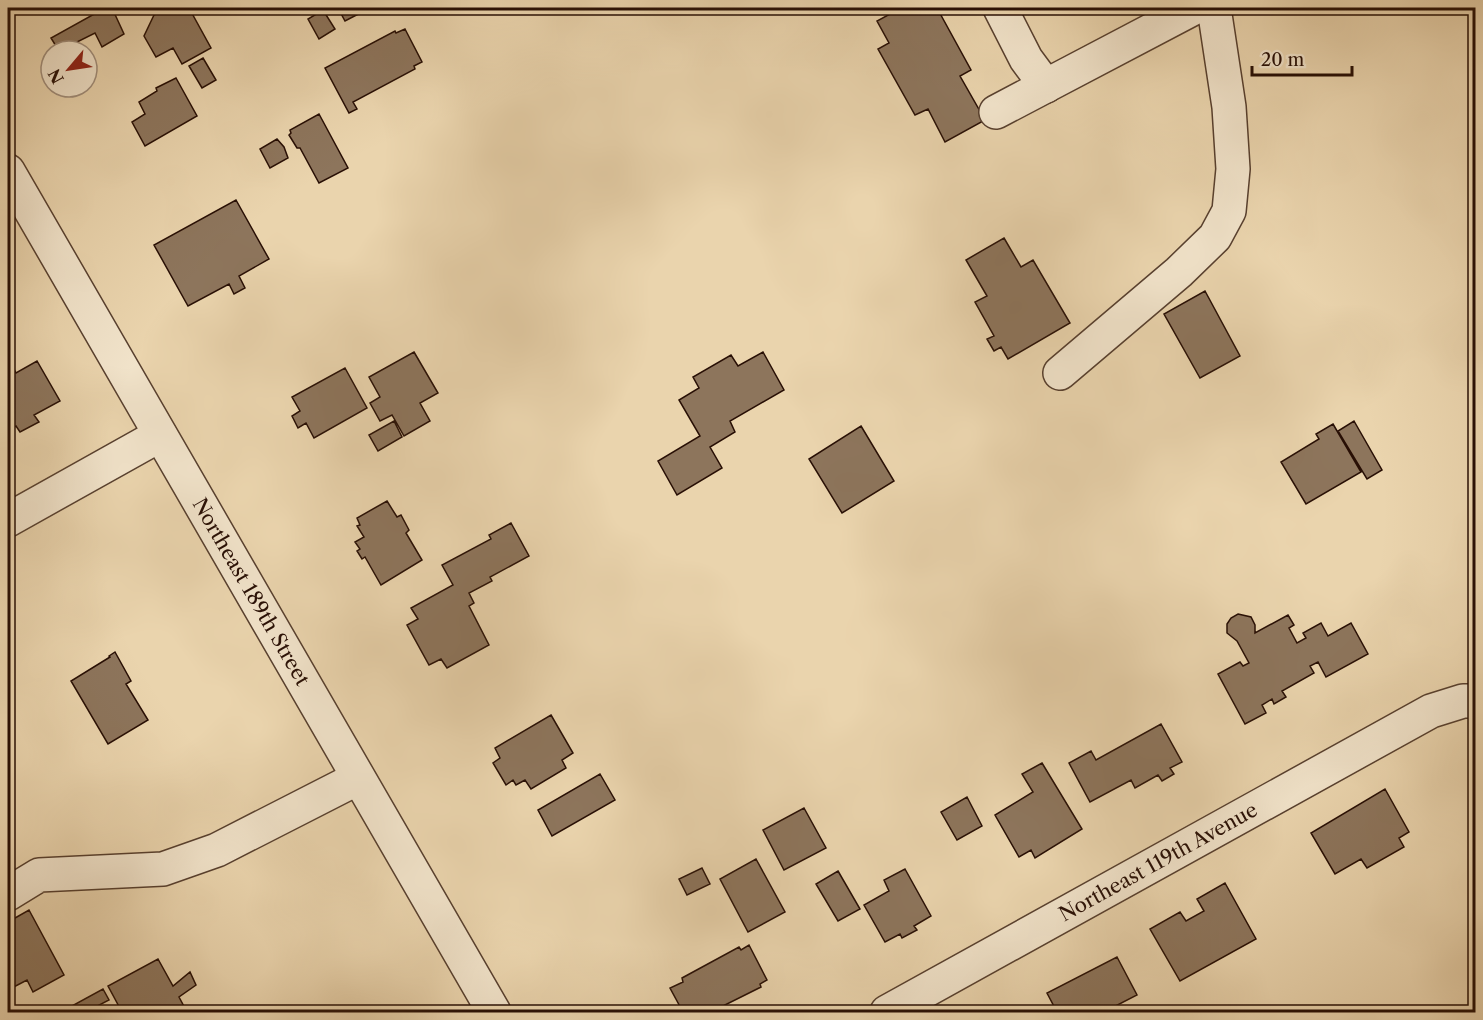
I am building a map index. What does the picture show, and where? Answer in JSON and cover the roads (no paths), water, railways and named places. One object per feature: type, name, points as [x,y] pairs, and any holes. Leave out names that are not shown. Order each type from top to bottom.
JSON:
[{"type":"street","points":[[1000,8],[1026,59],[1046,86]]},
{"type":"street","points":[[996,112],[1194,8]]},
{"type":"street","points":[[1060,373],[1179,272],[1215,237],[1229,211],[1233,169],[1229,107],[1214,8]]},
{"type":"street","name":"Northeast 189th Street","points":[[8,171],[494,1012]]},
{"type":"street","points":[[8,520],[160,435]]},
{"type":"street","name":"Northeast 119th Avenue","points":[[887,1012],[1431,711],[1463,701],[1476,701]]},
{"type":"street","points":[[8,894],[39,875],[163,869],[217,850],[358,778]]}]
